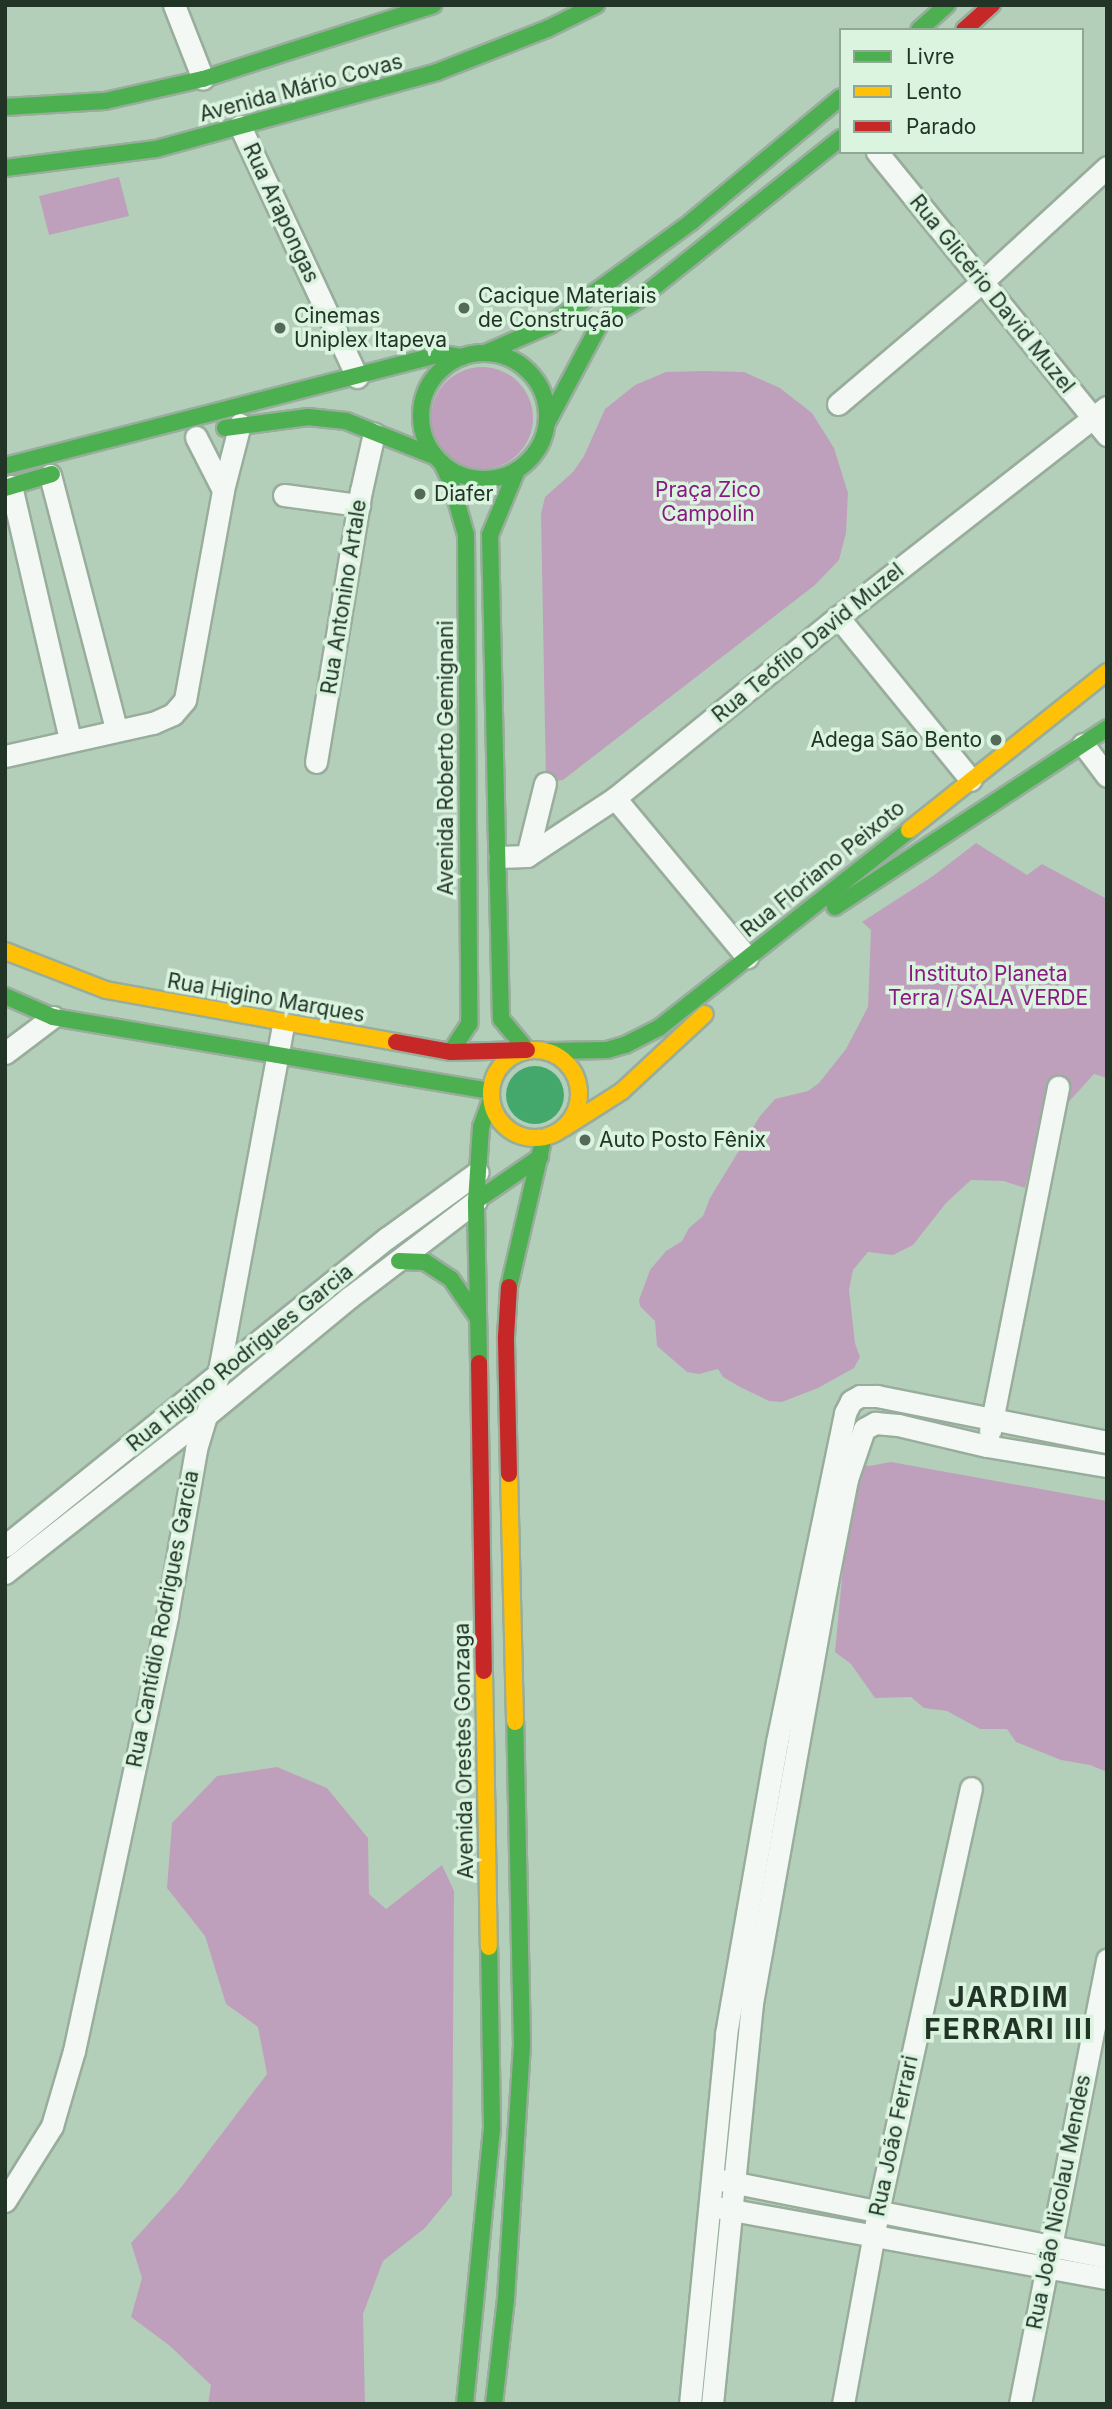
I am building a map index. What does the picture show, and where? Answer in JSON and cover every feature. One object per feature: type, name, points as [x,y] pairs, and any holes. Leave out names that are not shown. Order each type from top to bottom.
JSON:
[{"type":"main road","name":"Avenida Mário Covas","points":[[5,107],[105,101],[203,79],[433,5]]},
{"type":"main road","name":"Avenida Mário Covas","points":[[5,168],[156,149],[437,72],[547,29],[596,5]]},
{"type":"main road","points":[[921,28],[947,5]]},
{"type":"main road","points":[[966,28],[992,5]]},
{"type":"main road","points":[[7,480],[442,354],[462,356],[485,353],[550,325],[691,222],[839,99]]},
{"type":"main road","points":[[527,1051],[501,1019],[490,535],[517,470],[541,444],[547,423],[601,323],[638,300],[839,140]]},
{"type":"main road","points":[[485,353],[519,363],[532,374],[541,389],[547,423]]},
{"type":"main road","points":[[438,460],[424,439],[420,419],[422,399],[430,381],[444,366],[462,356]]},
{"type":"main road","points":[[189,438],[240,424],[308,417],[346,421],[438,460],[459,474],[478,479],[499,477],[517,470]]},
{"type":"main road","name":"Avenida Roberto Gemignani","points":[[438,460],[451,482],[466,535],[469,1024],[451,1052]]},
{"type":"main road","points":[[7,480],[57,473]]},
{"type":"main road","name":"Rua Floriano Peixoto","points":[[546,1051],[607,1050],[638,1039],[683,1010],[1107,672]]},
{"type":"main road","points":[[564,1128],[578,1104],[576,1078],[569,1066],[546,1051],[527,1051],[506,1060],[493,1079],[491,1095],[498,1118],[513,1132],[533,1138],[544,1137],[564,1128],[622,1091],[726,997],[844,901],[1107,728]]},
{"type":"main road","name":"Rua Higino Marques","points":[[5,951],[106,990],[283,1024],[451,1052],[527,1051]]},
{"type":"main road","points":[[72,977],[80,992],[75,1011],[52,1000],[72,977]]},
{"type":"main road","points":[[5,996],[52,1000],[276,1057],[491,1095]]},
{"type":"main road","name":"Avenida Orestes Gonzaga","points":[[465,2404],[492,2128],[476,1201],[481,1127],[491,1095]]},
{"type":"main road","points":[[494,2404],[507,2286],[523,2045],[506,1337],[510,1275],[544,1137]]},
{"type":"main road","points":[[476,1201],[540,1157]]},
{"type":"main road","points":[[399,1261],[425,1262],[451,1279],[478,1318]]},
{"type":"street","points":[[174,5],[203,79]]},
{"type":"street","name":"Rua Arapongas","points":[[240,126],[357,377]]},
{"type":"street","name":"Rua Glicério David Muzel","points":[[879,154],[982,282],[1102,420]]},
{"type":"street","points":[[838,404],[982,282],[1107,167]]},
{"type":"street","name":"Rua Teófilo David Muzel","points":[[527,856],[615,798],[838,617],[1102,420]]},
{"type":"street","points":[[5,756],[116,729],[153,723],[173,715],[185,700],[223,490],[240,424]]},
{"type":"street","name":"Rua Antonino Artale","points":[[316,762],[359,505],[374,433]]},
{"type":"street","points":[[189,438],[223,490]]},
{"type":"street","points":[[57,473],[116,729]]},
{"type":"street","points":[[7,480],[70,740]]},
{"type":"street","points":[[284,495],[359,505]]},
{"type":"street","points":[[838,617],[971,780]]},
{"type":"street","points":[[1083,744],[1107,776]]},
{"type":"street","points":[[499,857],[527,856],[545,783]]},
{"type":"street","points":[[615,798],[747,957]]},
{"type":"street","points":[[5,1053],[52,1000]]},
{"type":"street","name":"Rua Cantídio Rodrigues Garcia","points":[[5,2201],[52,2126],[74,2051],[167,1616],[196,1449],[219,1376],[283,1024]]},
{"type":"street","points":[[987,1446],[1058,1087]]},
{"type":"street","name":"Rua Higino Rodrigues Garcia","points":[[5,1546],[387,1238],[478,1172]]},
{"type":"street","name":"Rua Higino Rodrigues Garcia","points":[[5,1573],[208,1414],[350,1297],[476,1201]]},
{"type":"street","points":[[712,2404],[733,2210],[722,2180],[726,2034],[748,1898],[827,1488],[845,1413],[851,1401],[860,1396],[877,1396],[1107,1442]]},
{"type":"street","points":[[690,2404],[709,2205],[722,2180],[830,1569],[848,1479],[864,1429],[875,1423],[987,1446],[1107,1466]]},
{"type":"street","name":"Rua João Ferrari","points":[[843,2404],[873,2235],[971,1788]]},
{"type":"street","name":"Rua João Nicolau Mendes","points":[[1020,2404],[1107,1959]]},
{"type":"street","points":[[722,2180],[1107,2256]]},
{"type":"street","points":[[709,2205],[1045,2269],[1107,2278]]},
{"type":"green space","points":[[119,177],[129,216],[49,235],[39,196]]},
{"type":"green space","points":[[482,367],[502,371],[518,382],[529,398],[533,418],[529,438],[518,454],[502,465],[482,469],[462,465],[446,454],[435,438],[431,418],[435,398],[446,382],[462,371]]},
{"type":"green space","name":"Praça Zico Campolin","points":[[666,372],[744,372],[780,388],[812,413],[834,448],[848,493],[846,533],[839,560],[815,585],[563,780],[546,782],[541,514],[545,497],[573,472],[584,456],[605,409],[635,385]]},
{"type":"green space","name":"Instituto Planeta Terra / SALA VERDE","points":[[976,843],[1027,875],[1042,864],[1107,899],[1107,1078],[1094,1074],[1064,1107],[1047,1089],[1025,1188],[1004,1181],[971,1180],[946,1203],[913,1245],[893,1255],[868,1252],[853,1270],[849,1290],[855,1343],[860,1357],[854,1368],[818,1388],[782,1402],[769,1401],[740,1387],[723,1377],[718,1369],[699,1374],[687,1372],[657,1346],[655,1321],[640,1306],[639,1300],[650,1270],[666,1251],[682,1241],[689,1228],[703,1216],[710,1198],[760,1116],[775,1099],[808,1091],[819,1083],[846,1049],[868,1007],[871,930],[862,922],[933,876]]},
{"type":"green space","points":[[853,1462],[869,1466],[891,1462],[1107,1501],[1107,1772],[1090,1765],[1061,1760],[1016,1742],[1007,1729],[980,1729],[947,1711],[924,1708],[911,1697],[875,1698],[851,1664],[835,1652]]},
{"type":"green space","points":[[277,1767],[327,1788],[368,1838],[369,1894],[386,1909],[442,1865],[454,1891],[452,2195],[425,2228],[383,2261],[363,2314],[365,2404],[208,2404],[211,2385],[170,2346],[131,2317],[142,2278],[131,2243],[179,2190],[267,2074],[258,2027],[226,2004],[205,1936],[167,1888],[172,1823],[217,1776]]},
{"type":"shaded area","points":[[535,1066],[546,1068],[559,1079],[564,1095],[562,1106],[551,1119],[535,1124],[524,1122],[511,1111],[506,1095],[508,1084],[519,1071]]},
{"type":"traffic: fast","points":[[5,107],[105,101],[203,79],[433,5]]},
{"type":"traffic: fast","points":[[5,168],[156,149],[437,72],[547,29],[596,5]]},
{"type":"traffic: fast","points":[[921,28],[947,5]]},
{"type":"traffic: fast","points":[[485,353],[550,325],[691,222],[839,99]]},
{"type":"traffic: fast","points":[[547,423],[601,322],[638,300],[839,140]]},
{"type":"traffic: fast","points":[[484,353],[508,358],[529,371],[542,392],[547,416],[542,440],[529,461],[508,474],[484,479],[460,474],[439,461],[426,440],[421,416],[426,392],[439,371],[460,358],[484,353]]},
{"type":"traffic: fast","points":[[5,466],[442,354],[462,357]]},
{"type":"traffic: fast","points":[[225,428],[308,417],[346,421],[434,456]]},
{"type":"traffic: fast","points":[[442,463],[451,482],[466,535],[469,1024],[451,1052]]},
{"type":"traffic: fast","points":[[517,470],[490,535],[501,1019],[527,1050]]},
{"type":"traffic: fast","points":[[5,488],[52,474]]},
{"type":"traffic: fast","points":[[835,907],[1107,728]]},
{"type":"traffic: fast","points":[[546,1051],[607,1050],[625,1045],[660,1027],[909,830]]},
{"type":"traffic: fast","points":[[5,996],[53,1017],[491,1091]]},
{"type":"traffic: fast","points":[[479,1363],[476,1201],[481,1127],[491,1099]]},
{"type":"traffic: fast","points":[[509,1287],[544,1137]]},
{"type":"traffic: fast","points":[[476,1201],[540,1157]]},
{"type":"traffic: fast","points":[[399,1261],[425,1262],[451,1279],[478,1318]]},
{"type":"traffic: fast","points":[[494,2404],[506,2299],[522,2045],[515,1722]]},
{"type":"traffic: fast","points":[[465,2404],[492,2128],[489,1947]]},
{"type":"traffic: slow","points":[[909,830],[1107,672]]},
{"type":"traffic: slow","points":[[5,951],[106,990],[396,1042]]},
{"type":"traffic: slow","points":[[564,1128],[622,1091],[705,1014]]},
{"type":"traffic: slow","points":[[535,1050],[552,1053],[566,1063],[576,1077],[579,1094],[576,1111],[566,1125],[552,1135],[535,1138],[518,1135],[504,1125],[494,1111],[491,1094],[494,1077],[504,1063],[518,1053],[535,1050]]},
{"type":"traffic: slow","points":[[509,1474],[515,1722]]},
{"type":"traffic: slow","points":[[484,1671],[489,1947]]},
{"type":"traffic: jam","points":[[966,28],[992,5]]},
{"type":"traffic: jam","points":[[396,1042],[451,1052],[527,1050]]},
{"type":"traffic: jam","points":[[509,1287],[506,1337],[509,1474]]},
{"type":"traffic: jam","points":[[479,1363],[484,1671]]},
{"type":"place","name":"Cacique Materiais de Construção","points":[[464,308]]},
{"type":"place","name":"Cinemas Uniplex Itapeva","points":[[280,328]]},
{"type":"place","name":"Diafer","points":[[420,494]]},
{"type":"place","name":"Adega São Bento","points":[[996,740]]},
{"type":"place","name":"Auto Posto Fênix","points":[[585,1140]]},
{"type":"district","name":"JARDIM FERRARI III","points":[[1009,2013]]}]
